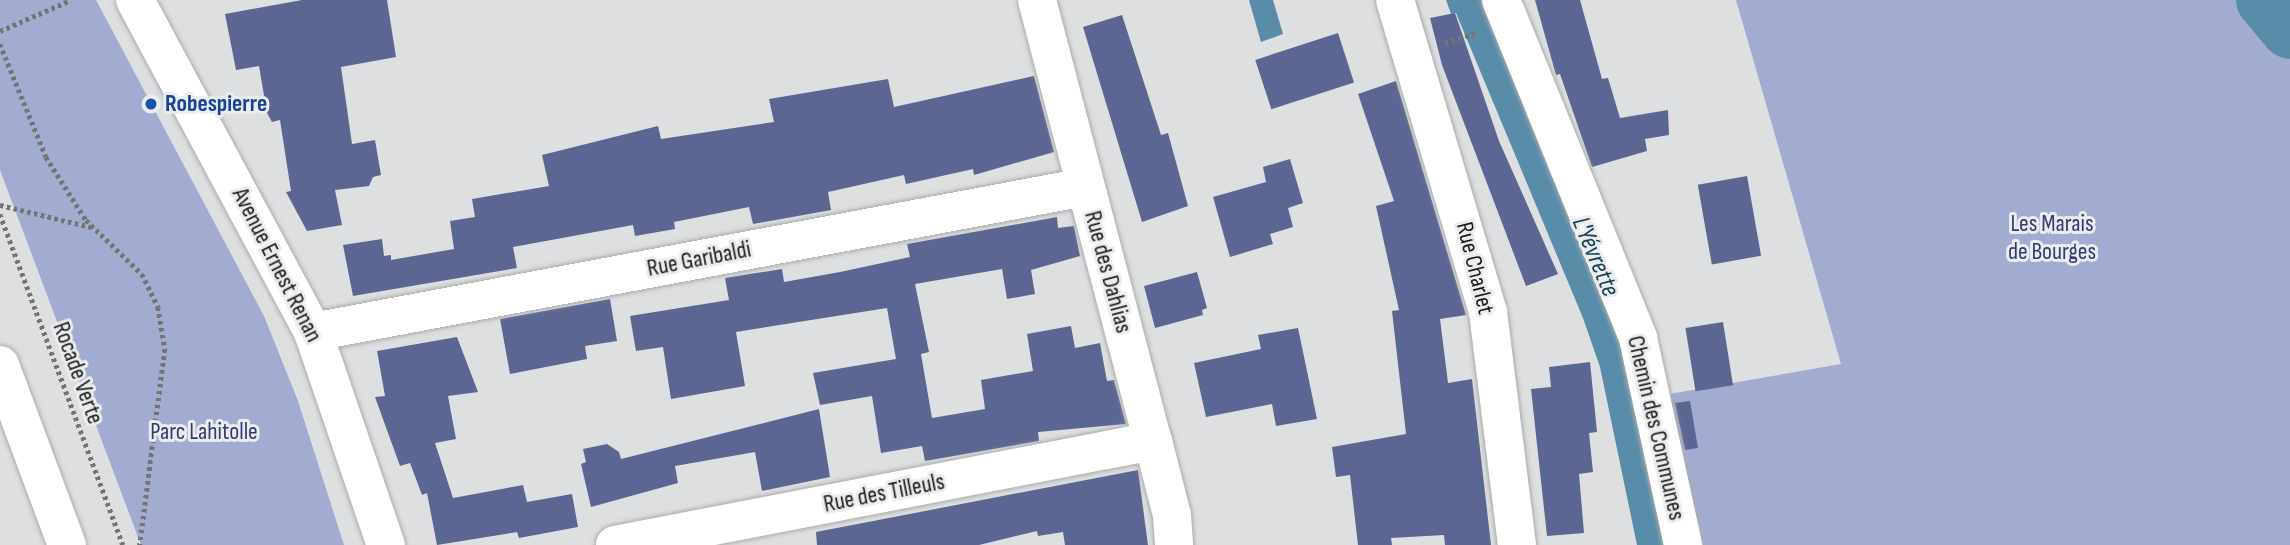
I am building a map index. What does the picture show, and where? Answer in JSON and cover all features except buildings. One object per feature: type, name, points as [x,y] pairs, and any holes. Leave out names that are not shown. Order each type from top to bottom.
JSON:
[{"type":"street","name":"Avenue Ernest Renan","points":[[135,0],[313,332],[386,545]]},
{"type":"street","name":"Rue des Dahlias","points":[[1037,0],[1153,441],[1171,516],[1174,545]]},
{"type":"street","name":"Rue Charlet","points":[[1395,0],[1488,312],[1517,545]]},
{"type":"street","name":"Chemin des Communes","points":[[1501,0],[1638,338],[1683,545]]},
{"type":"street","name":"Rue Garibaldi","points":[[313,332],[1085,187]]},
{"type":"street","points":[[0,365],[67,545]]},
{"type":"street","name":"Rue des Tilleuls","points":[[615,545],[1153,441]]},
{"type":"path","points":[[0,31],[71,0]]},
{"type":"path","points":[[0,44],[46,157],[93,227],[142,274],[158,307],[165,349],[139,545]]},
{"type":"path","points":[[0,205],[93,227]]},
{"type":"path","name":"Rocade Verte","points":[[0,214],[123,545]]},
{"type":"green space","name":"Parc Lahitolle","points":[[0,0],[96,0],[264,316],[298,401],[344,545],[141,545],[0,170]]},
{"type":"green space","name":"Les Marais de Bourges","points":[[1736,0],[2290,0],[2290,545],[1645,545],[1635,400],[1841,364]]},
{"type":"shaded area","points":[[1249,0],[1273,0],[1283,34],[1261,42]]},
{"type":"shaded area","points":[[1446,0],[1483,0],[1621,338],[1665,545],[1637,545],[1600,367],[1583,318],[1456,13],[1451,14]]},
{"type":"shaded area","points":[[2236,0],[2264,0],[2290,33],[2290,57]]},
{"type":"waterway","points":[[2265,0],[2290,30]]},
{"type":"place","name":"Robespierre","points":[[151,104]]},
{"type":"water label","name":"L'Yévrette","points":[[1595,257]]}]
